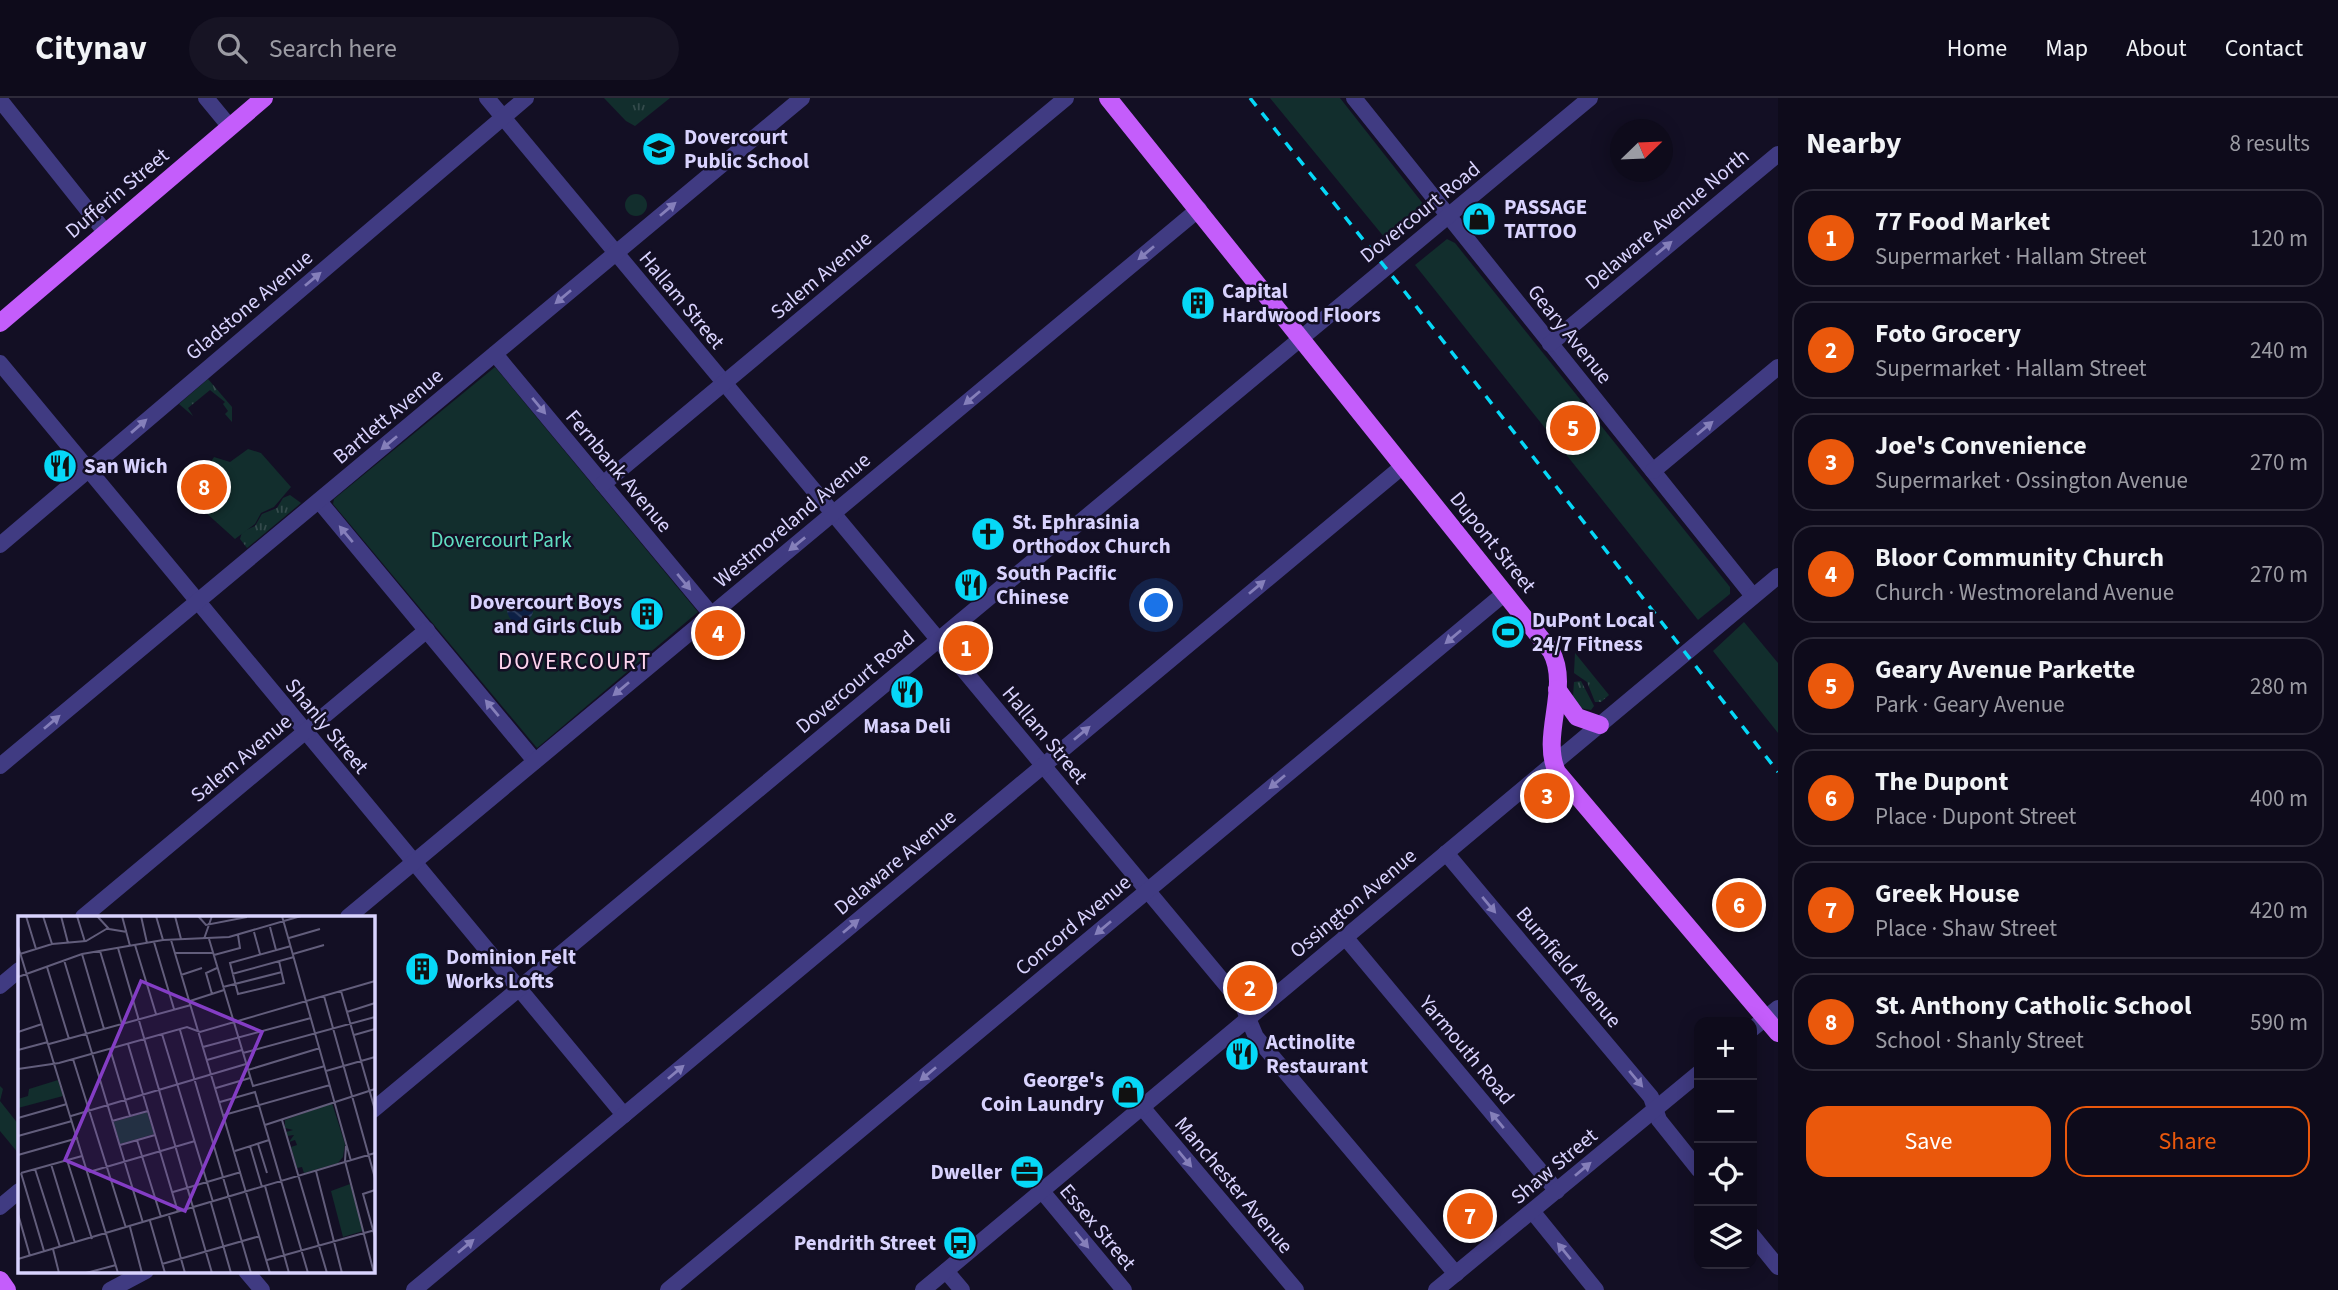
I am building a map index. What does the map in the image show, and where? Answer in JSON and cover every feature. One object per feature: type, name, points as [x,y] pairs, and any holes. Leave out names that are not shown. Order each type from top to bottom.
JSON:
[{"type":"main road","name":"Dufferin Street","points":[[0,323],[264,98]]},
{"type":"main road","name":"Dupont Street","points":[[1108,98],[1551,651],[1556,662],[1557,688],[1553,763]]},
{"type":"main road","points":[[1557,688],[1577,717],[1600,725]]},
{"type":"main road","points":[[1553,763],[1593,816],[1778,1033]]},
{"type":"main road","points":[[0,1280],[7,1290]]},
{"type":"street","points":[[206,98],[230,127]]},
{"type":"street","name":"Hallam Street","points":[[488,98],[1242,1004],[1256,1037],[1455,1274]]},
{"type":"street","name":"Gladstone Avenue","points":[[0,545],[526,98]]},
{"type":"street","name":"Bartlett Avenue","points":[[0,766],[802,98]]},
{"type":"street","name":"Salem Avenue","points":[[603,484],[1066,98]]},
{"type":"street","name":"Geary Avenue","points":[[1354,98],[1753,596]]},
{"type":"street","name":"Dovercourt Road","points":[[374,1109],[1590,98]]},
{"type":"street","points":[[3,111],[106,233]]},
{"type":"street","name":"Delaware Avenue North","points":[[1550,344],[1778,153]]},
{"type":"street","name":"Westmoreland Avenue","points":[[349,916],[1199,209]]},
{"type":"street","name":"Fernbank Avenue","points":[[495,354],[711,614]]},
{"type":"street","name":"Shanly Street","points":[[0,363],[624,1115]]},
{"type":"street","points":[[1653,471],[1778,367]]},
{"type":"street","name":"Delaware Avenue","points":[[414,1290],[1403,466]]},
{"type":"street","points":[[319,501],[535,761]]},
{"type":"street","name":"Ossington Avenue","points":[[923,1290],[1778,576]]},
{"type":"street","name":"Concord Avenue","points":[[668,1290],[1505,593]]},
{"type":"street","name":"Salem Avenue","points":[[84,916],[427,630]]},
{"type":"street","name":"Burnfield Avenue","points":[[1446,853],[1651,1097],[1654,1111],[1694,1163]]},
{"type":"street","name":"Yarmouth Road","points":[[1345,937],[1557,1191]]},
{"type":"street","points":[[0,986],[18,971]]},
{"type":"street","name":"Shaw Street","points":[[1436,1290],[1694,1077]]},
{"type":"street","name":"Manchester Avenue","points":[[1141,1106],[1296,1290]]},
{"type":"street","name":"Essex Street","points":[[1041,1190],[1124,1290]]},
{"type":"street","points":[[0,1207],[18,1192]]},
{"type":"street","points":[[1532,1211],[1596,1290]]},
{"type":"street","points":[[1757,1241],[1778,1267]]},
{"type":"street","points":[[946,1271],[962,1290]]},
{"type":"street","points":[[110,1290],[144,1272]]},
{"type":"street","points":[[247,1272],[262,1290]]},
{"type":"green space","points":[[604,98],[670,98],[635,126],[626,121]]},
{"type":"green space","points":[[1270,98],[1340,98],[1424,205],[1424,215],[1389,243]]},
{"type":"green space","points":[[632,194],[640,194],[647,201],[647,209],[640,216],[632,216],[625,209],[625,201]]},
{"type":"green space","points":[[1447,239],[1455,243],[1730,587],[1730,594],[1698,620],[1415,265]]},
{"type":"green space","name":"Dovercourt Park","points":[[495,367],[698,612],[537,748],[333,504],[334,499]]},
{"type":"green space","points":[[208,379],[232,407],[232,422],[225,414],[228,411],[223,404],[225,402],[210,390],[188,408],[193,416],[179,404]]},
{"type":"green space","points":[[248,449],[261,453],[291,487],[274,507],[261,513],[255,524],[235,539],[194,502],[193,490],[214,457],[230,462]]},
{"type":"green space","points":[[290,495],[301,503],[247,548],[240,539],[242,532],[255,526],[262,514],[277,508],[283,498]]},
{"type":"green space","points":[[1744,622],[1778,663],[1778,733],[1713,651]]},
{"type":"green space","points":[[1575,653],[1609,695],[1601,702],[1595,702],[1587,682],[1574,673]]},
{"type":"green space","points":[[1581,681],[1594,706],[1591,710],[1580,708],[1573,697],[1574,682]]},
{"type":"green space","points":[[0,1101],[18,1124],[18,1153],[0,1131]]},
{"type":"water","points":[[520,597],[529,601],[533,610],[529,619],[520,623],[511,619],[507,610],[511,601]]},
{"type":"railway","points":[[1250,98],[1405,292],[1778,772]]},
{"type":"place","name":"Dovercourt Public School","points":[[659,149]]},
{"type":"place","name":"PASSAGE TATTOO","points":[[1479,219]]},
{"type":"place","name":"Capital Hardwood Floors","points":[[1198,303]]},
{"type":"place","name":"Geary Avenue Parkette","points":[[1573,428]]},
{"type":"place","name":"San Wich","points":[[60,466]]},
{"type":"place","name":"St. Anthony Catholic School","points":[[204,487]]},
{"type":"place","name":"St. Ephrasinia Orthodox Church","points":[[988,534]]},
{"type":"place","name":"South Pacific Chinese","points":[[971,585]]},
{"type":"place","name":"Dovercourt Boys and Girls Club","points":[[647,614]]},
{"type":"place","name":"DuPont Local 24/7 Fitness","points":[[1508,632]]},
{"type":"place","name":"Bloor Community Church","points":[[718,633]]},
{"type":"place","name":"77 Food Market","points":[[966,648]]},
{"type":"place","name":"Masa Deli","points":[[907,692]]},
{"type":"place","name":"Joe's Convenience","points":[[1547,796]]},
{"type":"place","name":"The Dupont","points":[[1739,905]]},
{"type":"place","name":"Dominion Felt Works Lofts","points":[[422,969]]},
{"type":"place","name":"Foto Grocery","points":[[1250,988]]},
{"type":"place","name":"Actinolite Restaurant","points":[[1242,1054]]},
{"type":"place","name":"George's Coin Laundry","points":[[1128,1092]]},
{"type":"place","name":"Dweller","points":[[1027,1172]]},
{"type":"place","name":"Greek House","points":[[1470,1216]]},
{"type":"place","name":"Pendrith Street","points":[[960,1243]]},
{"type":"district","name":"DOVERCOURT","points":[[575,661]]}]
